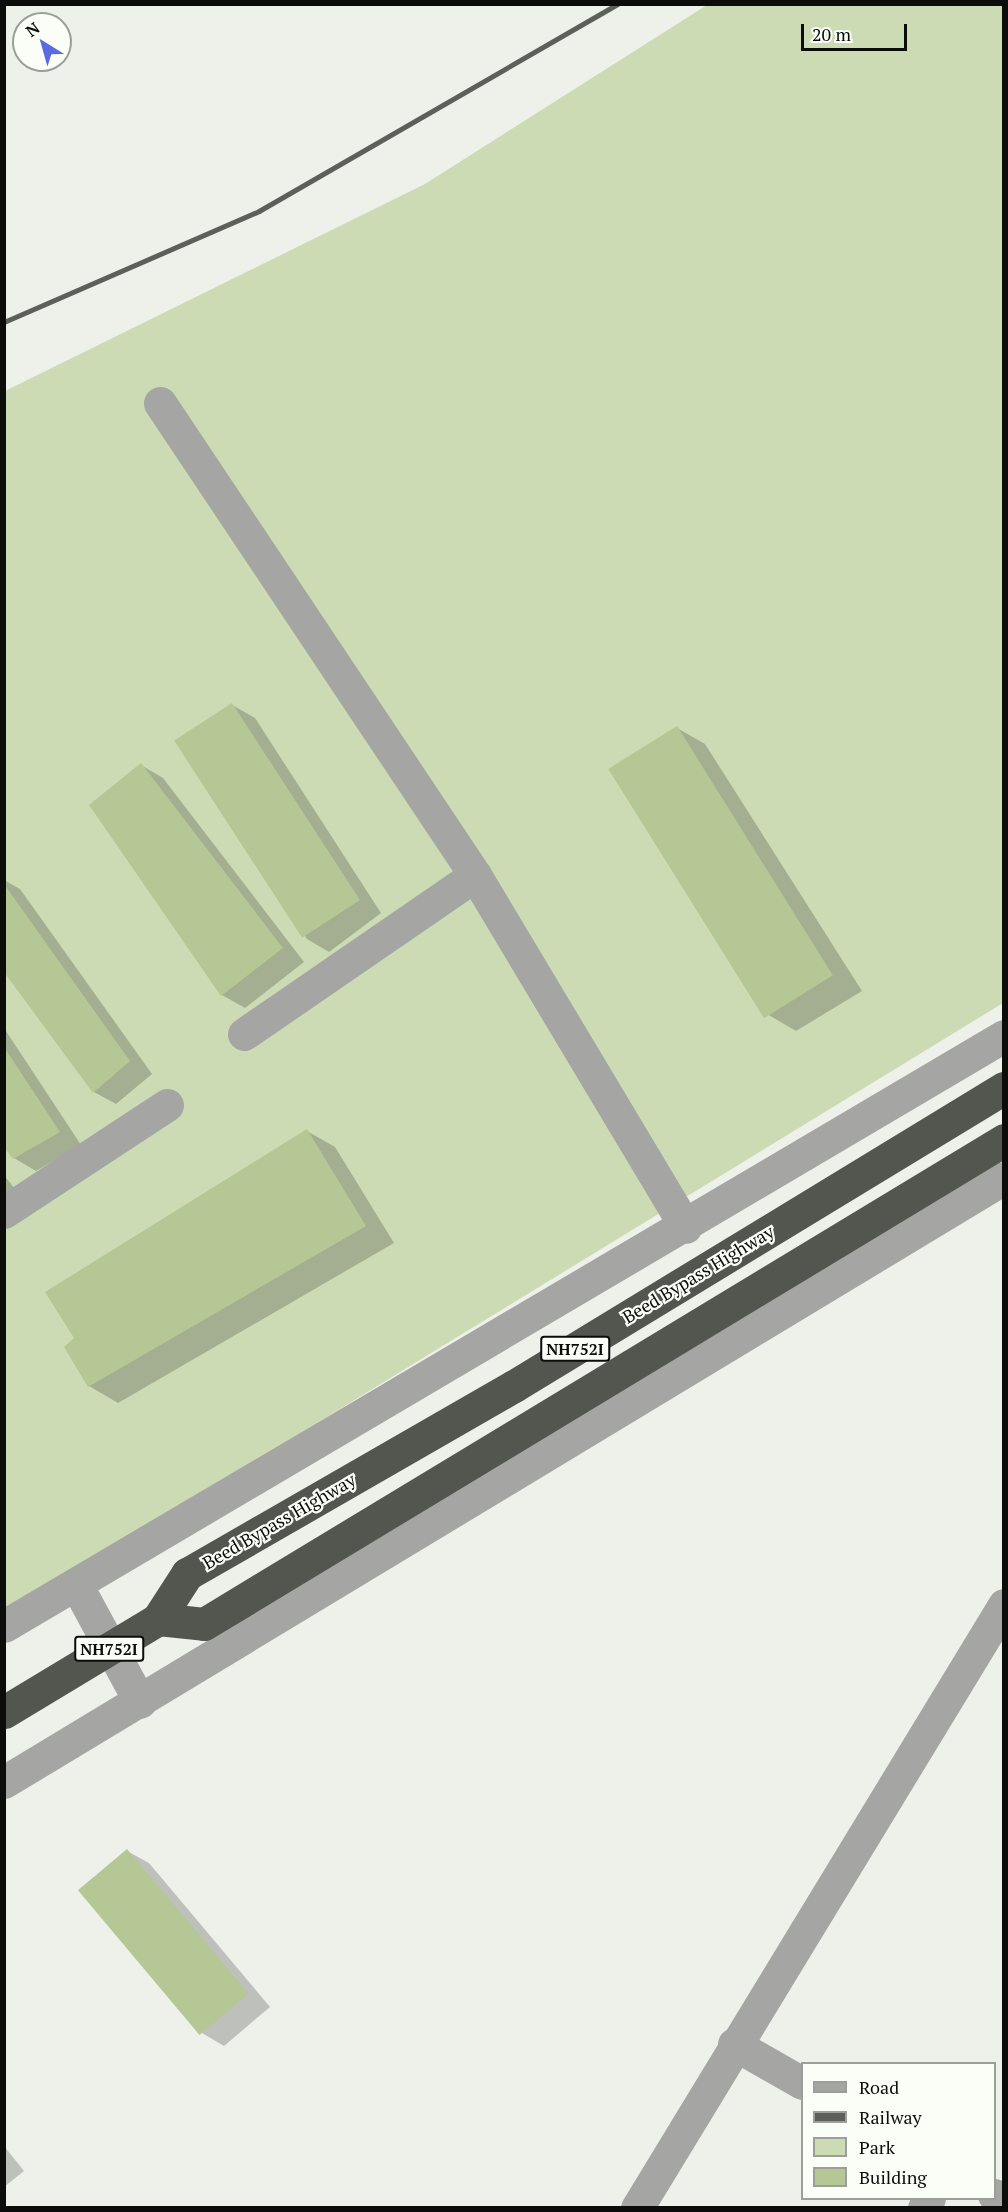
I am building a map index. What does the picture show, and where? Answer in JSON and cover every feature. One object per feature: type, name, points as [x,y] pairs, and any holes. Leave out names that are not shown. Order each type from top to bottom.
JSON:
[{"type":"highway","name":"Beed Bypass Highway","points":[[4,1712],[158,1619],[187,1574],[514,1386],[1004,1088]]},
{"type":"highway","name":"NH752I","points":[[158,1619],[204,1624],[1004,1140]]},
{"type":"street","points":[[160,403],[475,875],[686,1227]]},
{"type":"street","points":[[244,1034],[475,875]]},
{"type":"street","points":[[4,1626],[686,1227],[1004,1036]]},
{"type":"street","points":[[4,1212],[167,1105]]},
{"type":"street","points":[[4,1782],[140,1702],[1004,1178]]},
{"type":"street","points":[[76,1584],[140,1702]]},
{"type":"street","points":[[637,2208],[734,2044],[1004,1605]]},
{"type":"street","points":[[734,2044],[801,2082]]},
{"type":"green space","points":[[707,5],[1003,5],[1003,1003],[5,1614],[5,391],[425,184]]},
{"type":"building","points":[[232,703],[360,900],[302,938],[174,741]]},
{"type":"building","points":[[677,726],[833,975],[764,1018],[608,769]]},
{"type":"building","points":[[141,763],[283,948],[221,996],[89,805]]},
{"type":"building","points":[[4,884],[130,1061],[93,1093],[4,972]]},
{"type":"building","points":[[4,1047],[60,1132],[13,1159],[4,1147]]},
{"type":"building","points":[[307,1129],[366,1226],[88,1387],[64,1347],[74,1338],[45,1292]]},
{"type":"building","points":[[127,1849],[248,1994],[199,2035],[78,1890]]},
{"type":"railway","points":[[4,322],[259,211],[618,4]]}]
